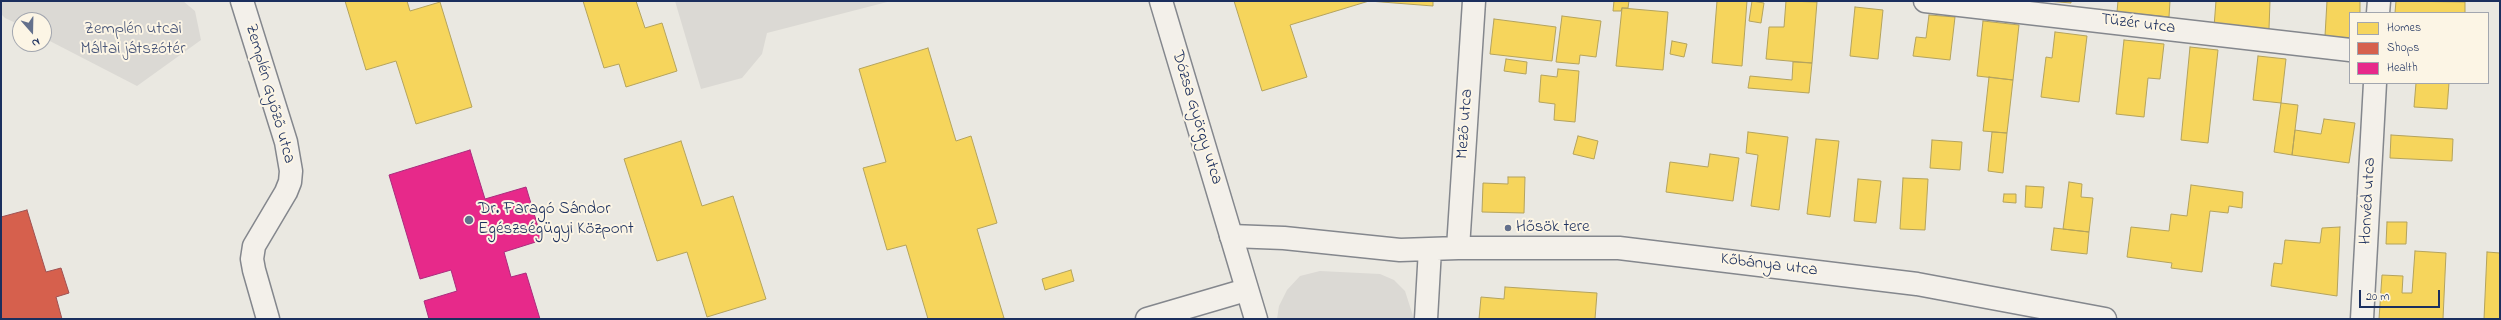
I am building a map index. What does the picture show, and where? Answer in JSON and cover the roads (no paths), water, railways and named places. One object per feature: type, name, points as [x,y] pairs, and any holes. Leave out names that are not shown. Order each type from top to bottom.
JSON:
[{"type":"street","name":"Zemplén Győző utca","points":[[242,1],[286,142],[291,171],[290,182],[286,192],[254,246],[252,259],[254,270],[268,319]]},
{"type":"street","name":"Dózsa György utca","points":[[1161,1],[1246,290],[1256,319]]},
{"type":"street","name":"Mező utca","points":[[1458,248],[1474,1]]},
{"type":"street","name":"Tüzér utca","points":[[1925,1],[2349,50]]},
{"type":"street","points":[[2378,1],[2378,12]]},
{"type":"street","name":"Honvéd utca","points":[[2362,319],[2375,84]]},
{"type":"street","points":[[1231,236],[1284,238],[1400,250],[1430,249],[1426,319]]},
{"type":"street","name":"Kőbánya utca","points":[[1430,249],[1619,248],[1916,284],[2105,319]]},
{"type":"street","points":[[1147,319],[1246,290]]},
{"type":"place","name":"Dr. Faragó Sándor Egészségügyi Központ","points":[[469,220]]},
{"type":"place","name":"Hősök tere","points":[[1508,228]]},
{"type":"park label","name":"Zemplén utcai Máltai játszótér","points":[[133,40]]}]
